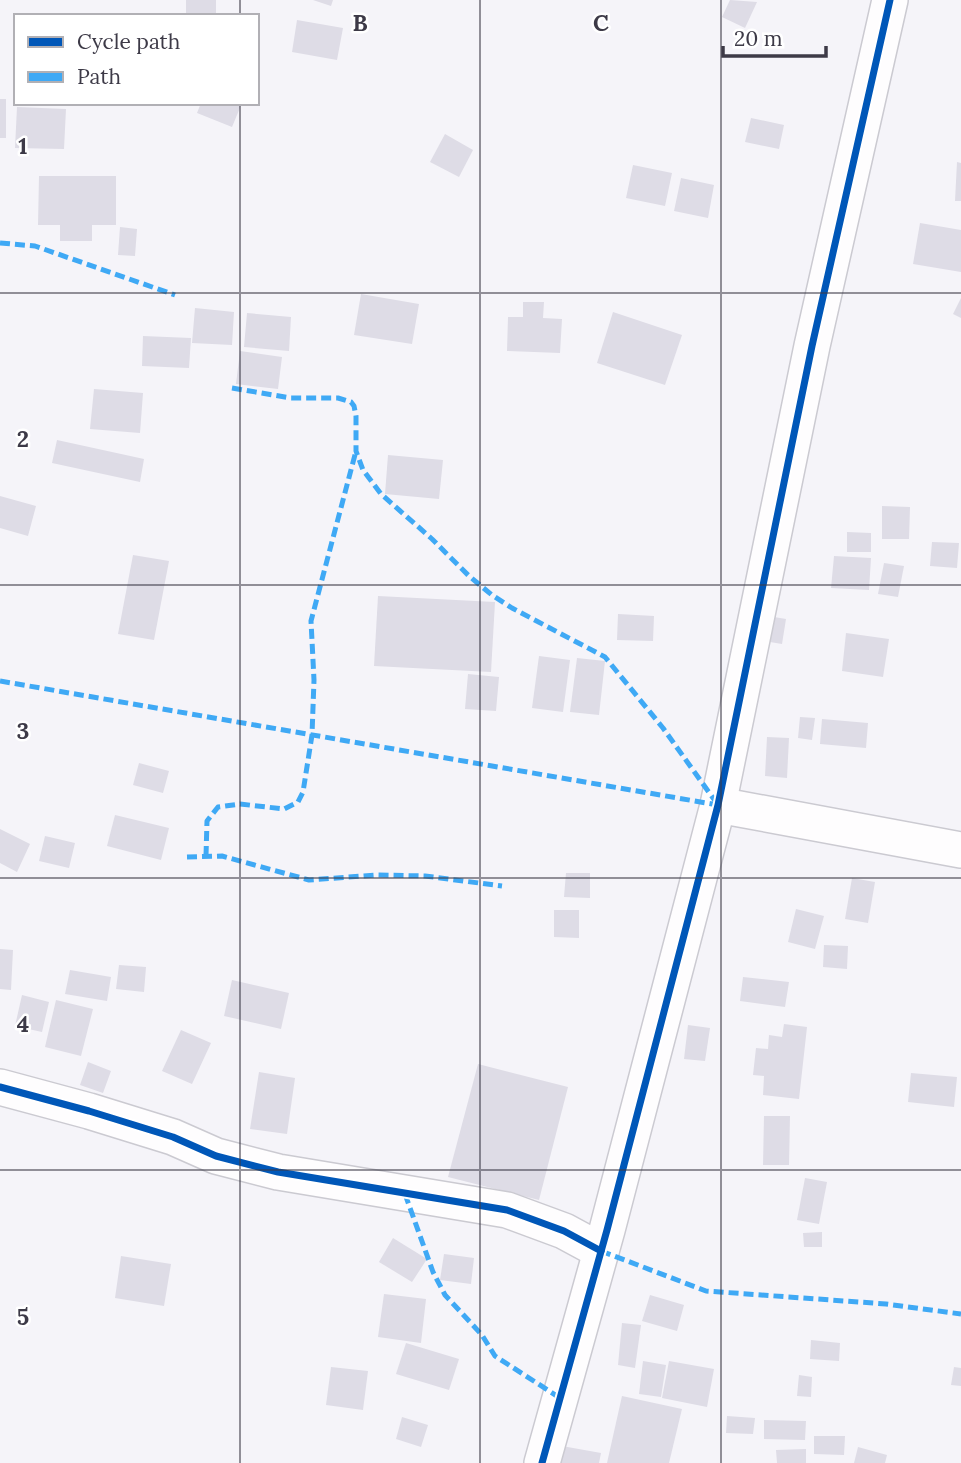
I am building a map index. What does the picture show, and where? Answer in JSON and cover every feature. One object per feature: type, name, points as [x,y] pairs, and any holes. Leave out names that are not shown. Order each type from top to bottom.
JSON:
[{"type":"street","points":[[542,1463],[601,1251],[718,805],[812,346],[890,0]]},
{"type":"street","points":[[718,805],[961,850]]},
{"type":"street","points":[[0,1087],[173,1137],[216,1156],[278,1171],[507,1210],[564,1231],[601,1251]]},
{"type":"building","points":[[186,0],[216,0],[216,14],[186,14]]},
{"type":"building","points":[[313,0],[333,0],[331,6]]},
{"type":"building","points":[[730,0],[757,2],[745,28],[722,17]]},
{"type":"building","points":[[297,20],[343,28],[337,60],[292,52]]},
{"type":"building","points":[[0,99],[6,99],[6,138],[0,138]]},
{"type":"building","points":[[200,105],[241,105],[232,127],[197,113]]},
{"type":"building","points":[[17,107],[66,109],[64,149],[15,148]]},
{"type":"building","points":[[751,118],[784,125],[779,149],[745,142]]},
{"type":"building","points":[[445,134],[473,150],[459,177],[430,162]]},
{"type":"building","points":[[957,162],[961,163],[961,201],[955,201]]},
{"type":"building","points":[[633,165],[672,173],[665,206],[626,198]]},
{"type":"building","points":[[39,176],[116,176],[116,225],[92,225],[92,241],[60,241],[60,225],[38,225]]},
{"type":"building","points":[[681,178],[714,185],[708,218],[674,211]]},
{"type":"building","points":[[920,223],[961,230],[961,272],[913,264]]},
{"type":"building","points":[[120,227],[137,229],[135,256],[118,255]]},
{"type":"building","points":[[361,294],[419,304],[412,344],[354,335]]},
{"type":"building","points":[[961,298],[961,318],[953,314]]},
{"type":"building","points":[[523,302],[544,302],[543,318],[562,319],[560,353],[507,351],[508,317],[523,317]]},
{"type":"building","points":[[195,308],[234,312],[232,345],[192,343]]},
{"type":"building","points":[[613,312],[682,335],[665,385],[597,363]]},
{"type":"building","points":[[247,313],[291,317],[289,351],[244,347]]},
{"type":"building","points":[[143,336],[191,338],[189,368],[142,366]]},
{"type":"building","points":[[240,351],[282,357],[278,389],[236,384]]},
{"type":"building","points":[[94,389],[143,393],[140,433],[90,429]]},
{"type":"building","points":[[57,440],[144,459],[140,482],[52,463]]},
{"type":"building","points":[[388,455],[443,460],[439,499],[385,494]]},
{"type":"building","points":[[0,496],[36,506],[28,536],[0,528]]},
{"type":"building","points":[[882,506],[910,507],[909,539],[882,539]]},
{"type":"building","points":[[847,532],[871,533],[871,552],[847,552]]},
{"type":"building","points":[[932,542],[959,543],[957,568],[930,566]]},
{"type":"building","points":[[133,555],[169,561],[154,640],[118,634]]},
{"type":"building","points":[[834,556],[871,558],[869,590],[831,588]]},
{"type":"building","points":[[884,563],[904,566],[898,597],[878,594]]},
{"type":"building","points":[[378,596],[495,602],[491,672],[374,666]]},
{"type":"building","points":[[618,614],[654,616],[653,641],[617,640]]},
{"type":"building","points":[[774,617],[786,619],[782,644],[770,642]]},
{"type":"building","points":[[846,633],[889,639],[883,677],[842,671]]},
{"type":"building","points":[[539,656],[570,660],[563,712],[532,708]]},
{"type":"building","points":[[577,658],[605,661],[599,715],[570,712]]},
{"type":"building","points":[[468,674],[499,677],[496,711],[465,709]]},
{"type":"building","points":[[800,717],[815,718],[812,740],[798,738]]},
{"type":"building","points":[[822,719],[868,723],[866,748],[820,744]]},
{"type":"building","points":[[767,737],[789,738],[787,778],[765,776]]},
{"type":"building","points":[[139,763],[169,771],[163,793],[133,785]]},
{"type":"building","points":[[115,815],[169,828],[161,860],[107,846]]},
{"type":"building","points":[[0,829],[30,844],[17,872],[0,863]]},
{"type":"building","points":[[45,836],[75,843],[69,868],[39,861]]},
{"type":"building","points":[[566,873],[590,873],[590,898],[564,897]]},
{"type":"building","points":[[852,878],[875,882],[868,923],[845,919]]},
{"type":"building","points":[[796,909],[824,916],[815,949],[788,942]]},
{"type":"building","points":[[554,910],[579,910],[579,938],[554,937]]},
{"type":"building","points":[[824,945],[848,946],[847,969],[823,967]]},
{"type":"building","points":[[0,949],[13,950],[11,990],[0,989]]},
{"type":"building","points":[[119,965],[146,967],[144,992],[116,989]]},
{"type":"building","points":[[70,970],[111,977],[107,1001],[65,994]]},
{"type":"building","points":[[743,977],[789,982],[785,1007],[740,1001]]},
{"type":"building","points":[[232,980],[289,993],[281,1029],[224,1016]]},
{"type":"building","points":[[22,995],[49,1002],[42,1032],[15,1026]]},
{"type":"building","points":[[56,1000],[93,1009],[81,1056],[45,1047]]},
{"type":"building","points":[[784,1024],[807,1027],[799,1099],[763,1095],[764,1076],[753,1075],[756,1048],[768,1049],[769,1035],[782,1037]]},
{"type":"building","points":[[688,1025],[710,1028],[705,1061],[684,1059]]},
{"type":"building","points":[[181,1030],[211,1043],[192,1084],[162,1071]]},
{"type":"building","points":[[88,1062],[111,1071],[103,1093],[80,1085]]},
{"type":"building","points":[[478,1064],[568,1087],[539,1200],[448,1177]]},
{"type":"building","points":[[259,1072],[295,1078],[287,1134],[250,1129]]},
{"type":"building","points":[[911,1073],[957,1077],[954,1107],[908,1102]]},
{"type":"building","points":[[764,1116],[790,1116],[789,1165],[763,1165]]},
{"type":"building","points":[[805,1178],[827,1182],[819,1224],[797,1220]]},
{"type":"building","points":[[822,1232],[822,1247],[804,1247],[803,1233]]},
{"type":"building","points":[[393,1238],[427,1259],[412,1282],[379,1262]]},
{"type":"building","points":[[444,1254],[474,1258],[471,1284],[440,1280]]},
{"type":"building","points":[[121,1256],[171,1264],[164,1306],[115,1298]]},
{"type":"building","points":[[384,1294],[426,1299],[421,1343],[378,1337]]},
{"type":"building","points":[[650,1295],[684,1305],[677,1331],[642,1321]]},
{"type":"building","points":[[622,1323],[641,1325],[635,1368],[618,1365]]},
{"type":"building","points":[[811,1340],[840,1343],[839,1361],[810,1359]]},
{"type":"building","points":[[406,1343],[459,1359],[449,1390],[396,1374]]},
{"type":"building","points":[[643,1361],[666,1365],[661,1397],[639,1394]]},
{"type":"building","points":[[669,1361],[714,1369],[707,1407],[662,1398]]},
{"type":"building","points":[[331,1367],[368,1371],[363,1410],[326,1405]]},
{"type":"building","points":[[954,1367],[961,1368],[961,1386],[951,1385]]},
{"type":"building","points":[[799,1375],[812,1377],[811,1397],[797,1396]]},
{"type":"building","points":[[622,1396],[682,1409],[669,1463],[607,1463]]},
{"type":"building","points":[[727,1416],[755,1418],[753,1434],[726,1433]]},
{"type":"building","points":[[402,1417],[428,1425],[421,1447],[396,1439]]},
{"type":"building","points":[[764,1420],[806,1421],[805,1440],[764,1439]]},
{"type":"building","points":[[814,1436],[845,1436],[844,1455],[814,1454]]},
{"type":"building","points":[[562,1446],[601,1453],[599,1463],[559,1463]]},
{"type":"building","points":[[858,1447],[887,1455],[885,1463],[854,1463]]},
{"type":"building","points":[[806,1449],[806,1463],[777,1463],[776,1450]]},
{"type":"marked path","points":[[0,243],[35,246],[175,295]]},
{"type":"marked path","points":[[232,388],[291,398],[338,398],[351,402],[356,416],[356,451],[363,470],[381,494],[492,595],[605,657],[663,728],[718,805]]},
{"type":"marked path","points":[[206,856],[207,821],[218,807],[240,804],[284,809],[298,802],[303,792],[312,735],[314,680],[311,621],[356,451]]},
{"type":"marked path","points":[[0,681],[718,805]]},
{"type":"marked path","points":[[187,857],[222,856],[309,880],[377,875],[425,876],[502,886]]},
{"type":"marked path","points":[[405,1194],[433,1272],[445,1295],[482,1335],[495,1356],[560,1398]]},
{"type":"marked path","points":[[601,1251],[706,1291],[886,1304],[961,1314]]},
{"type":"cycle path","points":[[542,1463],[607,1230],[718,805],[812,346],[890,0]]},
{"type":"cycle path","points":[[0,1087],[89,1111],[173,1137],[216,1156],[278,1172],[507,1210],[564,1231],[601,1251]]}]
